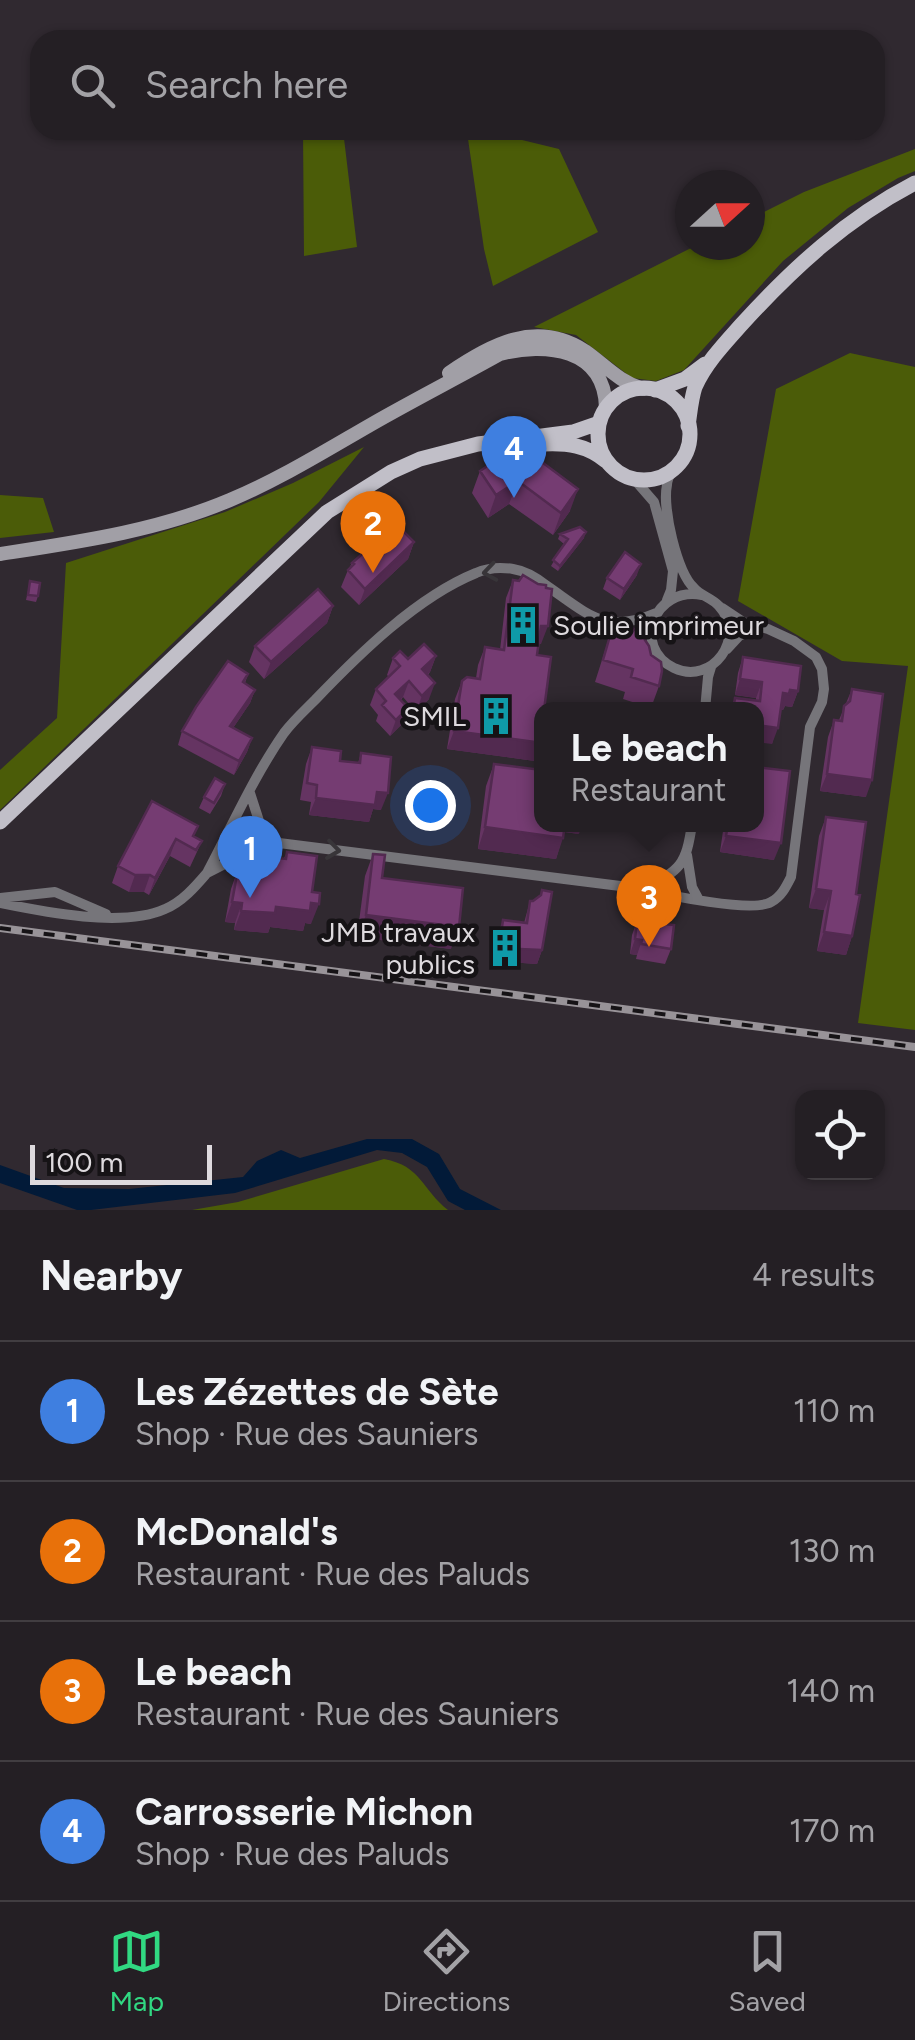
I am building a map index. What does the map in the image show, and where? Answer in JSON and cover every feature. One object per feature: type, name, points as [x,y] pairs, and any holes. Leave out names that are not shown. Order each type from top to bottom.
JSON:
[{"type":"main road","points":[[0,822],[327,512],[392,472],[420,460],[478,444],[573,432],[603,416],[626,392],[685,379],[716,354],[782,280],[814,251],[888,197],[915,183]]},
{"type":"main road","points":[[373,423],[496,344],[538,337],[569,343],[621,380],[677,403],[688,426]]},
{"type":"main road","points":[[0,554],[154,526],[228,502],[500,354],[519,349],[567,352],[593,369],[606,396],[600,448],[608,462]]},
{"type":"main road","points":[[450,451],[562,444],[588,449],[634,479],[654,479],[672,470],[685,454],[696,386],[716,354]]},
{"type":"street","points":[[207,872],[248,852],[278,843],[644,889],[691,900],[764,905],[779,897],[791,877],[810,727],[822,702],[824,677],[820,663],[809,651],[781,634],[743,622],[692,587],[678,560],[666,504],[672,470]]},
{"type":"street","points":[[634,479],[654,502],[673,570],[667,601],[653,622],[652,641],[668,664],[685,671],[712,666]]},
{"type":"street","points":[[0,901],[67,914],[112,917],[170,908],[207,872],[286,730],[366,649],[417,607],[475,573],[492,568],[515,569],[611,624],[625,624],[656,613]]},
{"type":"street","points":[[667,601],[684,594],[702,594]]},
{"type":"street","points":[[722,608],[730,632],[726,650]]},
{"type":"street","points":[[706,702],[712,666],[739,636],[758,628]]},
{"type":"street","points":[[250,793],[260,824],[278,843]]},
{"type":"street","points":[[691,832],[687,855],[692,887],[700,900]]},
{"type":"street","points":[[644,889],[678,868],[687,855]]},
{"type":"street","points":[[0,901],[55,892],[112,917]]},
{"type":"street","points":[[67,914],[70,898]]},
{"type":"green space","points":[[303,140],[344,140],[357,247],[304,256]]},
{"type":"green space","points":[[468,140],[522,140],[559,149],[598,232],[493,286]]},
{"type":"green space","points":[[915,149],[915,171],[848,208],[783,261],[684,370],[656,381],[632,378],[576,335],[534,327],[675,256],[675,260],[765,260],[765,212],[804,192]]},
{"type":"green space","points":[[850,353],[915,367],[915,1030],[858,1023],[908,666],[842,661],[738,601],[776,389]]},
{"type":"green space","points":[[364,447],[319,502],[0,810],[0,770],[57,718],[66,563],[225,512]]},
{"type":"green space","points":[[0,495],[43,498],[54,532],[0,538]]},
{"type":"green space","points":[[384,1159],[414,1173],[448,1210],[192,1210],[238,1202]]},
{"type":"water","points":[[367,1139],[412,1139],[439,1154],[460,1189],[501,1210],[465,1210],[448,1201],[427,1167],[402,1153],[377,1150],[235,1193],[91,1210],[77,1210],[0,1183],[0,1165],[64,1188],[129,1189],[243,1177],[257,1161],[281,1150],[300,1158]]},
{"type":"building","points":[[519,445],[578,489],[561,513],[518,481],[496,495],[480,471]]},
{"type":"building","points":[[396,524],[414,542],[365,589],[348,570]]},
{"type":"building","points":[[580,527],[586,532],[560,566],[553,560],[568,539],[560,534]]},
{"type":"building","points":[[625,552],[641,564],[624,589],[607,578]]},
{"type":"building","points":[[523,575],[552,589],[548,626],[541,626],[537,655],[551,657],[545,702],[534,702],[534,742],[454,731],[462,681],[467,677],[480,679],[485,647],[504,650],[513,580],[519,581]]},
{"type":"building","points":[[30,581],[40,583],[38,596],[28,595]]},
{"type":"building","points":[[318,589],[333,606],[271,662],[255,646]]},
{"type":"building","points":[[614,622],[641,634],[651,655],[661,662],[659,686],[631,677],[633,669],[603,660]]},
{"type":"building","points":[[424,644],[436,656],[422,669],[435,683],[422,696],[409,681],[395,694],[408,708],[396,720],[382,705],[386,701],[376,689],[400,666],[393,658],[400,651],[408,659]]},
{"type":"building","points":[[743,657],[801,666],[798,691],[783,693],[778,728],[764,726],[764,702],[734,702],[735,698],[760,701],[762,682],[740,679]]},
{"type":"building","points":[[228,661],[248,674],[243,682],[255,690],[230,726],[252,738],[239,761],[182,731]]},
{"type":"building","points":[[852,689],[883,694],[872,780],[827,774],[834,720],[842,721]]},
{"type":"building","points":[[312,747],[341,751],[340,761],[360,763],[361,753],[391,757],[388,793],[377,792],[375,805],[316,798],[317,785],[307,783]]},
{"type":"building","points":[[494,764],[534,769],[534,832],[564,832],[563,838],[485,827]]},
{"type":"building","points":[[764,768],[790,771],[781,843],[726,836],[727,832],[764,832]]},
{"type":"building","points":[[215,778],[225,784],[214,803],[204,797]]},
{"type":"building","points":[[152,801],[198,826],[193,836],[202,841],[196,850],[176,839],[155,878],[135,875],[118,866]]},
{"type":"building","points":[[826,817],[866,822],[852,936],[824,932],[831,891],[816,889]]},
{"type":"building","points":[[287,852],[317,856],[312,892],[320,893],[319,904],[311,903],[310,911],[276,907],[275,913],[241,911],[242,903],[232,902],[238,869],[246,870],[249,855],[286,859]]},
{"type":"building","points":[[373,854],[385,855],[382,878],[463,888],[459,927],[366,915]]},
{"type":"building","points":[[542,890],[552,892],[542,950],[499,948],[503,920],[527,923],[530,901],[541,895]]},
{"type":"building","points":[[637,921],[674,925],[671,949],[641,944],[642,940],[635,939]]},
{"type":"railway","points":[[0,928],[915,1047]]},
{"type":"place","name":"Carrosserie Michon","points":[[514,498]]},
{"type":"place","name":"McDonald's","points":[[373,573]]},
{"type":"place","name":"Soulie imprimeur","points":[[523,625]]},
{"type":"place","name":"SMIL","points":[[496,716]]},
{"type":"place","name":"Les Zézettes de Sète","points":[[250,898]]},
{"type":"place","name":"Le beach","points":[[649,947]]},
{"type":"place","name":"JMB travaux publics","points":[[505,948]]}]
